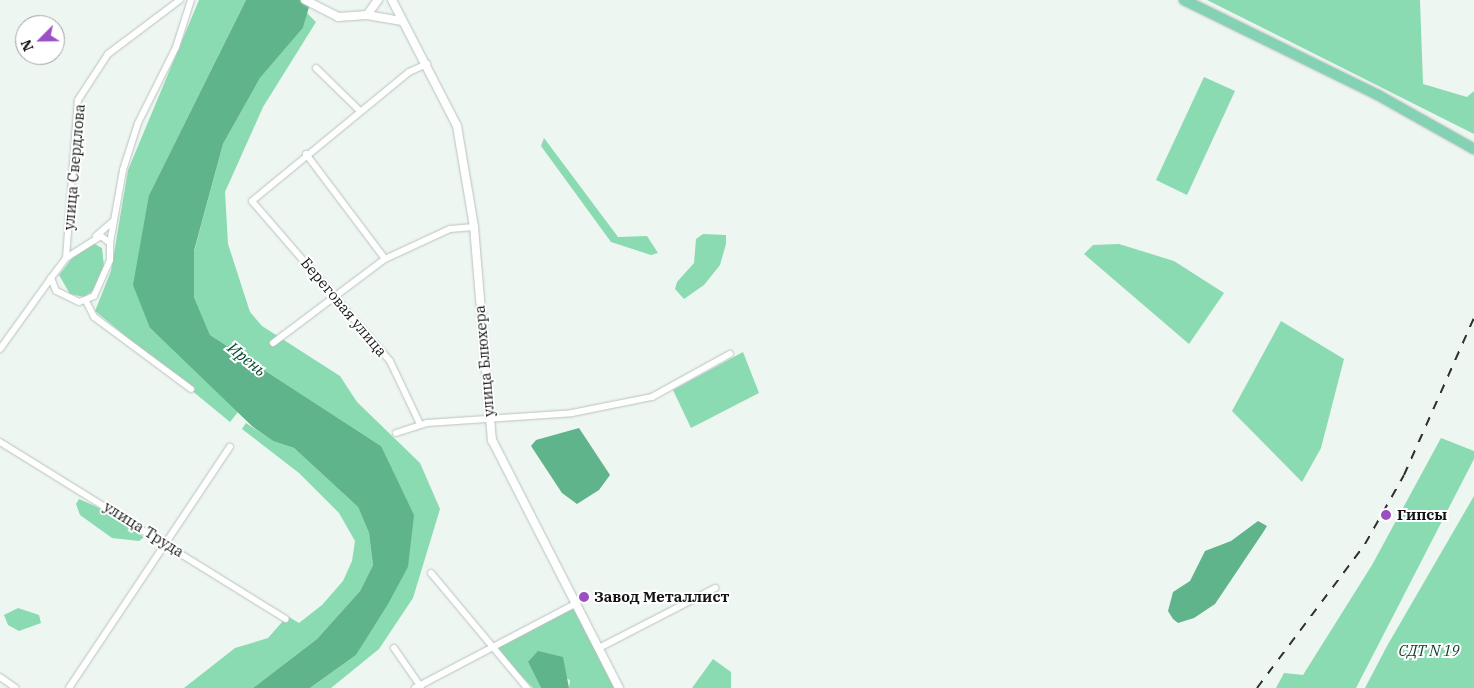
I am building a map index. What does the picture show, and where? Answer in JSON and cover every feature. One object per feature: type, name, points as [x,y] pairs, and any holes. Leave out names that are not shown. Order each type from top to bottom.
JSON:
[{"type":"main road","points":[[1184,0],[1378,95],[1474,149]]},
{"type":"street","name":"улица Свердлова","points":[[66,258],[78,100],[108,54],[180,0]]},
{"type":"street","points":[[86,301],[94,296],[106,272],[112,222],[138,123],[176,46],[191,0]]},
{"type":"street","points":[[305,0],[338,17],[367,15],[400,21]]},
{"type":"street","points":[[367,15],[378,0]]},
{"type":"street","name":"улица Блюхера","points":[[392,0],[400,21],[411,32],[457,126],[474,228],[488,416],[502,467],[577,603],[619,688]]},
{"type":"street","points":[[385,259],[306,154],[409,72],[427,64]]},
{"type":"street","points":[[316,68],[360,111]]},
{"type":"street","name":"Береговая улица","points":[[306,154],[252,201],[336,296],[390,361],[420,424]]},
{"type":"street","name":"улица Свердлова","points":[[51,278],[66,258],[112,222]]},
{"type":"street","points":[[273,343],[385,259],[450,229],[474,228]]},
{"type":"street","points":[[96,236],[110,244]]},
{"type":"street","points":[[0,348],[51,278],[56,291]]},
{"type":"street","points":[[38,294],[56,291],[86,301],[94,316],[191,389]]},
{"type":"street","points":[[396,434],[420,424],[488,416],[572,413],[652,397],[730,354]]},
{"type":"street","name":"улица Труда","points":[[0,442],[165,542],[286,619]]},
{"type":"street","points":[[69,688],[230,447]]},
{"type":"street","points":[[431,573],[490,647],[527,688]]},
{"type":"street","points":[[600,648],[715,588]]},
{"type":"street","points":[[394,648],[419,687],[490,647],[577,603]]},
{"type":"street","points":[[0,677],[16,688]]},
{"type":"green space","points":[[199,0],[246,0],[149,195],[150,328],[238,412],[230,422],[95,311],[111,271],[128,170]]},
{"type":"green space","points":[[1207,0],[1420,0],[1423,84],[1467,97],[1474,91],[1474,134]]},
{"type":"green space","points":[[307,13],[316,22],[263,107],[225,192],[228,244],[250,312],[262,326],[340,376],[357,402],[420,463],[440,509],[413,598],[379,649],[331,688],[310,688],[356,655],[408,567],[381,446],[210,335],[194,297],[194,252],[223,144],[260,78],[303,28]]},
{"type":"green space","points":[[1204,77],[1235,91],[1187,195],[1156,180]]},
{"type":"green space","points":[[544,138],[618,237],[647,236],[658,253],[651,255],[611,242],[541,146]]},
{"type":"green space","points":[[703,234],[726,235],[726,244],[720,265],[704,285],[684,299],[675,289],[677,282],[694,263],[696,239]]},
{"type":"green space","points":[[93,243],[102,248],[104,266],[93,291],[84,297],[70,294],[59,275],[76,253]]},
{"type":"green space","points":[[1119,244],[1174,261],[1224,293],[1189,344],[1084,254],[1093,245]]},
{"type":"green space","points":[[1281,321],[1344,359],[1321,448],[1302,482],[1232,411]]},
{"type":"green space","points":[[743,352],[759,393],[691,428],[673,390]]},
{"type":"green space","points":[[246,423],[273,441],[294,448],[358,507],[369,533],[373,565],[360,591],[317,639],[253,688],[184,688],[235,648],[268,638],[289,617],[299,623],[322,605],[343,581],[352,561],[355,541],[339,513],[299,473],[242,429]]},
{"type":"green space","points":[[1441,438],[1474,451],[1474,459],[1356,688],[1276,688],[1284,673],[1303,675],[1372,565]]},
{"type":"green space","name":"СДТ N 19","points":[[1474,496],[1474,688],[1365,688],[1387,646]]},
{"type":"green space","points":[[79,499],[97,507],[144,537],[139,541],[112,538],[80,515],[76,504]]},
{"type":"green space","points":[[18,608],[39,615],[41,623],[19,631],[8,625],[4,615]]},
{"type":"green space","points":[[572,609],[577,612],[616,688],[569,688],[570,680],[528,662],[541,688],[533,688],[499,653],[497,648]]},
{"type":"green space","points":[[713,659],[731,672],[731,688],[692,688]]},
{"type":"shaded area","points":[[246,0],[311,0],[303,28],[260,78],[223,144],[194,251],[194,297],[210,335],[381,446],[414,515],[408,567],[388,604],[356,655],[310,688],[253,688],[317,639],[360,591],[373,565],[369,533],[358,507],[294,448],[273,441],[253,427],[150,328],[133,285],[149,195]]},
{"type":"shaded area","points":[[579,428],[610,475],[599,490],[577,504],[562,493],[531,446],[536,440]]},
{"type":"shaded area","points":[[1258,521],[1267,526],[1215,604],[1194,618],[1178,623],[1173,619],[1168,611],[1173,592],[1190,581],[1205,551],[1231,541]]},
{"type":"shaded area","points":[[538,651],[563,657],[569,688],[541,688],[528,662]]},
{"type":"railway","points":[[1257,688],[1365,544],[1404,475],[1474,318]]},
{"type":"place","name":"Гипсы","points":[[1386,515]]},
{"type":"place","name":"Завод Металлист","points":[[584,597]]},
{"type":"water label","name":"Ирень","points":[[247,359]]}]
